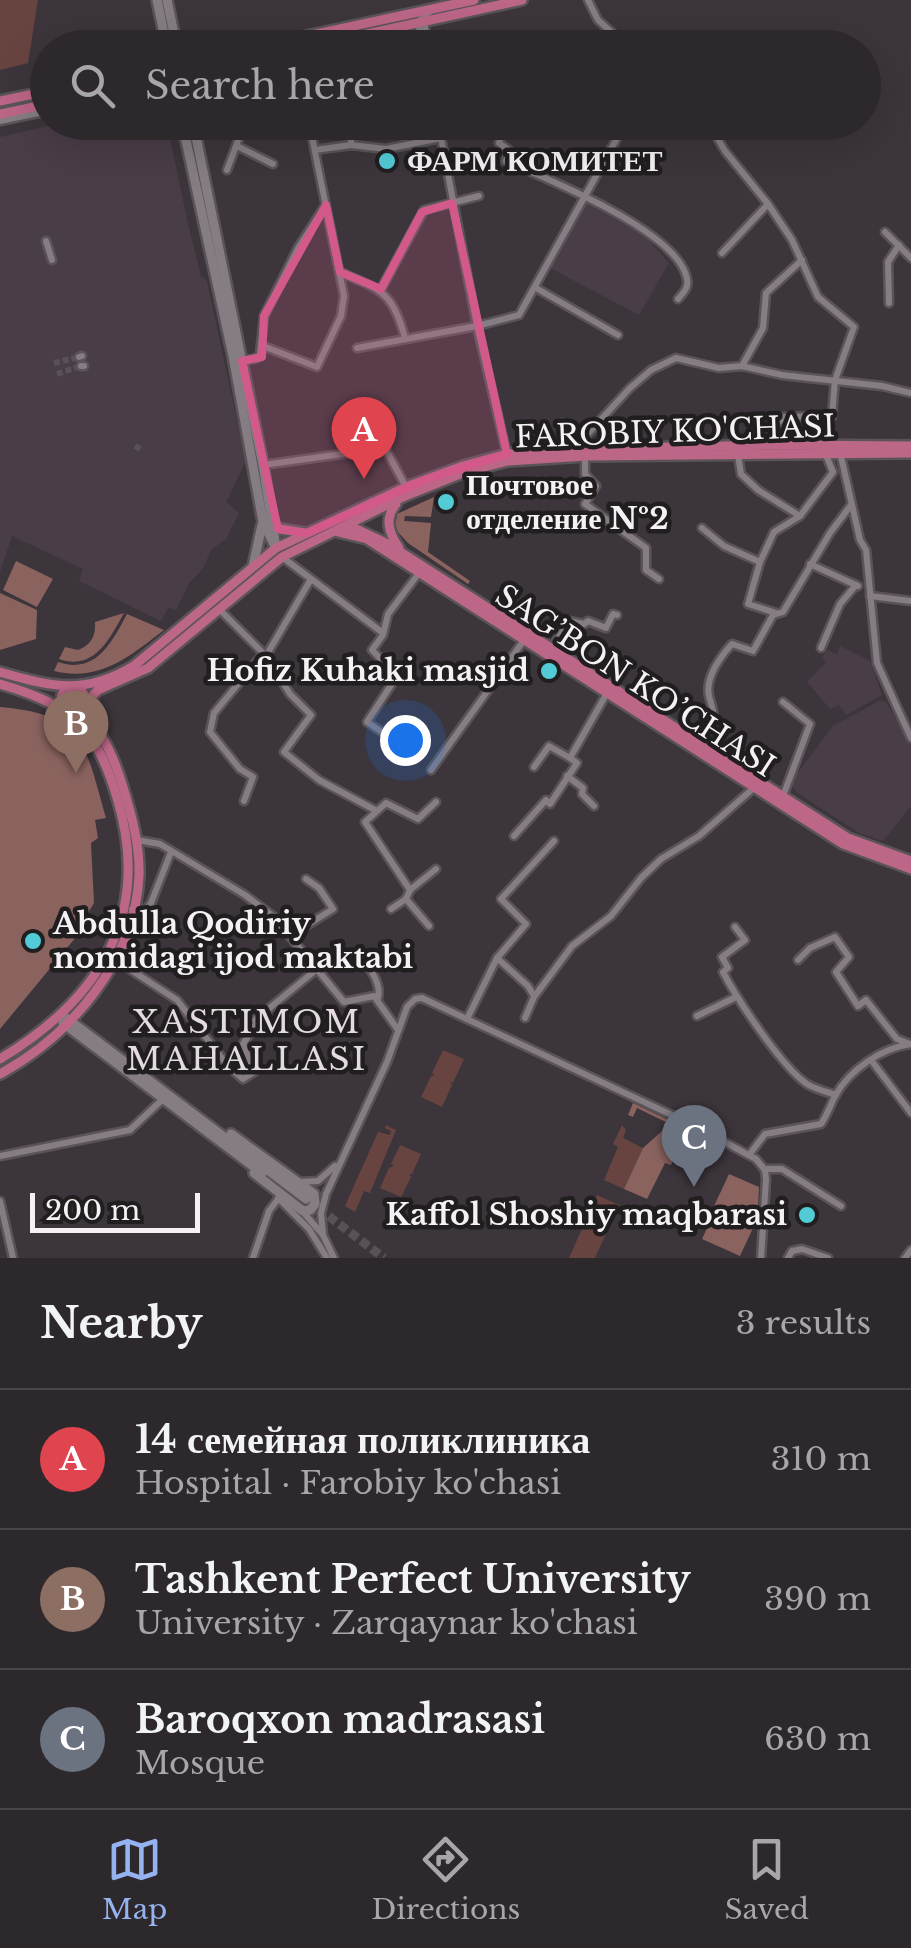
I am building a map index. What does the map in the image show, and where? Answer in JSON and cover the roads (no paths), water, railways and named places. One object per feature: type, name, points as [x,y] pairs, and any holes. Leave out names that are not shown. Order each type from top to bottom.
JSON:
[{"type":"main road","points":[[157,0],[167,30]]},
{"type":"main road","points":[[166,0],[170,30]]},
{"type":"main road","points":[[373,30],[415,19],[434,8],[474,0]]},
{"type":"main road","points":[[353,30],[522,0]]},
{"type":"main road","points":[[0,102],[30,95]]},
{"type":"main road","points":[[0,117],[30,110]]},
{"type":"main road","points":[[17,118],[30,113]]},
{"type":"main road","points":[[186,140],[240,396],[262,522],[277,556]]},
{"type":"main road","points":[[197,140],[242,361],[268,465],[277,556]]},
{"type":"main road","name":"FAROBIY KO'CHASI","points":[[335,527],[404,487],[508,458],[775,445],[911,450]]},
{"type":"main road","name":"FAROBIY KO'CHASI","points":[[579,452],[911,450]]},
{"type":"main road","points":[[404,487],[388,521],[404,554]]},
{"type":"main road","name":"FAROBIY KO'CHASI","points":[[335,527],[348,525],[404,487]]},
{"type":"main road","points":[[253,566],[262,522]]},
{"type":"main road","name":"SAG’BON KO’CHASI","points":[[348,525],[371,533],[787,802],[848,838],[911,861]]},
{"type":"main road","points":[[274,528],[292,533],[335,527]]},
{"type":"main road","points":[[0,1059],[59,1016],[98,968],[130,908],[129,846],[117,795],[94,741],[65,710],[62,696],[73,688],[106,679],[135,665],[253,566],[335,527]]},
{"type":"main road","name":"SAG’BON KO’CHASI","points":[[335,527],[367,539],[607,693],[701,747]]},
{"type":"main road","points":[[0,684],[77,712],[96,692],[144,672],[307,532]]},
{"type":"main road","points":[[0,672],[83,693],[88,718],[118,771],[136,840],[139,870],[114,960],[69,1024],[0,1074]]},
{"type":"main road","name":"SAG’BON KO’CHASI","points":[[787,802],[843,844],[911,869]]},
{"type":"main road","points":[[59,1016],[312,1209],[316,1198],[297,1182],[231,1134],[198,1120]]},
{"type":"main road","points":[[198,1120],[220,1149],[280,1196],[304,1204]]},
{"type":"street","points":[[588,0],[598,20],[609,30]]},
{"type":"street","points":[[415,19],[419,30]]},
{"type":"street","points":[[0,117],[17,118]]},
{"type":"street","points":[[227,170],[239,140]]},
{"type":"street","points":[[263,346],[317,367],[344,306],[313,140]]},
{"type":"street","points":[[351,140],[351,145]]},
{"type":"street","points":[[315,150],[351,145],[386,148],[430,140]]},
{"type":"street","points":[[441,140],[477,326],[508,458]]},
{"type":"street","points":[[500,140],[499,144],[509,150],[506,162],[631,220],[666,248],[687,278],[687,287],[678,300]]},
{"type":"street","points":[[358,348],[477,326],[519,314],[616,140]]},
{"type":"street","points":[[719,140],[768,204],[802,260],[818,297],[854,327],[835,380],[832,416],[784,417],[779,422]]},
{"type":"street","points":[[237,146],[273,164]]},
{"type":"street","points":[[381,290],[422,212],[479,196]]},
{"type":"street","points":[[722,253],[768,204]]},
{"type":"street","points":[[242,361],[258,358],[263,346],[264,316],[291,261],[326,205]]},
{"type":"street","points":[[885,232],[911,258]]},
{"type":"street","points":[[46,241],[52,260]]},
{"type":"street","points":[[889,303],[888,262],[899,245]]},
{"type":"street","points":[[742,366],[763,328],[766,293],[802,260]]},
{"type":"street","points":[[340,272],[381,290],[393,301],[405,338]]},
{"type":"street","points":[[536,288],[618,335]]},
{"type":"street","name":"FAROBIY KO'CHASI","points":[[579,452],[589,432],[651,370],[676,358],[719,368],[742,366],[911,393]]},
{"type":"street","points":[[562,423],[579,452],[585,474],[596,486],[586,504],[646,548],[646,570],[659,578]]},
{"type":"street","points":[[268,465],[385,448],[404,487]]},
{"type":"street","points":[[824,452],[835,470],[800,516],[774,532],[748,604],[783,612],[851,505]]},
{"type":"street","points":[[840,452],[866,550],[877,663],[911,738]]},
{"type":"street","points":[[738,454],[740,474],[800,516]]},
{"type":"street","points":[[702,528],[724,546],[760,562]]},
{"type":"street","points":[[277,556],[383,633]]},
{"type":"street","points":[[810,564],[869,593],[911,601]]},
{"type":"street","points":[[388,736],[367,722],[397,676],[372,651],[388,614],[419,572]]},
{"type":"street","points":[[244,801],[253,776],[240,768],[210,732],[214,713],[264,655],[310,580]]},
{"type":"street","points":[[821,648],[840,604],[856,585]]},
{"type":"street","points":[[218,608],[264,655],[290,694],[311,714],[284,752],[318,780],[375,810]]},
{"type":"street","points":[[701,747],[713,719],[708,695],[715,668],[732,644],[753,650],[777,613]]},
{"type":"street","points":[[552,648],[569,620],[584,624],[588,621],[606,628],[617,615]]},
{"type":"street","points":[[431,770],[524,640]]},
{"type":"street","points":[[570,758],[607,693]]},
{"type":"street","points":[[783,702],[810,724],[787,802]]},
{"type":"street","points":[[514,836],[546,800],[550,804],[576,762],[549,746],[534,766]]},
{"type":"street","points":[[568,776],[583,788],[582,794],[594,806]]},
{"type":"street","points":[[525,1018],[534,997],[572,946],[611,916],[650,870],[699,836],[757,784]]},
{"type":"street","points":[[410,890],[364,822],[386,802],[418,819],[436,802]]},
{"type":"street","points":[[136,840],[160,844],[245,894],[291,935],[344,1002],[378,998],[398,1030]]},
{"type":"street","points":[[467,1019],[496,958],[526,924],[502,899],[554,841]]},
{"type":"street","points":[[130,908],[144,912],[151,903],[171,852]]},
{"type":"street","points":[[391,910],[436,869]]},
{"type":"street","points":[[291,935],[333,909],[318,888],[306,880]]},
{"type":"street","points":[[406,899],[429,926]]},
{"type":"street","points":[[735,928],[746,940],[722,957],[728,968],[724,972],[736,996],[807,1084],[836,1095]]},
{"type":"street","points":[[798,960],[810,948],[835,937],[848,957],[836,972],[858,1006],[866,1000],[897,1039],[911,1044]]},
{"type":"street","points":[[361,956],[374,975],[378,998]]},
{"type":"street","points":[[496,958],[528,986],[534,997]]},
{"type":"street","points":[[114,960],[177,1000],[228,1066],[243,1079],[254,1072],[243,1044],[255,1020],[317,969]]},
{"type":"street","points":[[697,1016],[736,996]]},
{"type":"street","points":[[324,1235],[323,1203],[407,1007],[419,998],[691,1124],[749,1156],[764,1169],[766,1179],[761,1258]]},
{"type":"street","points":[[749,1156],[765,1134],[820,1124],[852,1075],[891,1046],[911,1044]]},
{"type":"street","points":[[871,1060],[911,1113]]},
{"type":"street","points":[[0,1156],[130,1130],[165,1096]]},
{"type":"street","points":[[297,1182],[312,1184],[343,1158]]},
{"type":"street","points":[[764,1169],[782,1169],[841,1206]]},
{"type":"street","points":[[253,1258],[269,1211],[280,1196],[309,1229],[326,1258]]},
{"type":"street","points":[[0,1201],[13,1258]]},
{"type":"street","points":[[304,1204],[334,1258]]},
{"type":"street","points":[[788,1258],[797,1249],[828,1258]]},
{"type":"street","points":[[905,1258],[911,1250]]},
{"type":"tunnel","points":[[54,363],[79,357]]},
{"type":"tunnel","points":[[57,374],[81,366]]},
{"type":"tunnel","points":[[136,450],[140,444]]},
{"type":"tunnel","points":[[318,1208],[384,1258]]},
{"type":"place","name":"ФАРМ КОМИТЕТ","points":[[387,161]]},
{"type":"place","name":"14 семейная поликлиника","points":[[364,479]]},
{"type":"place","name":"Почтовое отделение №2","points":[[446,502]]},
{"type":"place","name":"Hofiz Kuhaki masjid","points":[[549,671]]},
{"type":"place","name":"Tashkent Perfect University","points":[[76,773]]},
{"type":"place","name":"Abdulla Qodiriy nomidagi ijod maktabi","points":[[33,941]]},
{"type":"place","name":"Baroqxon madrasasi","points":[[694,1187]]},
{"type":"place","name":"Kaffol Shoshiy maqbarasi","points":[[807,1215]]},
{"type":"district","name":"XASTIMOM MAHALLASI","points":[[247,1040]]}]
